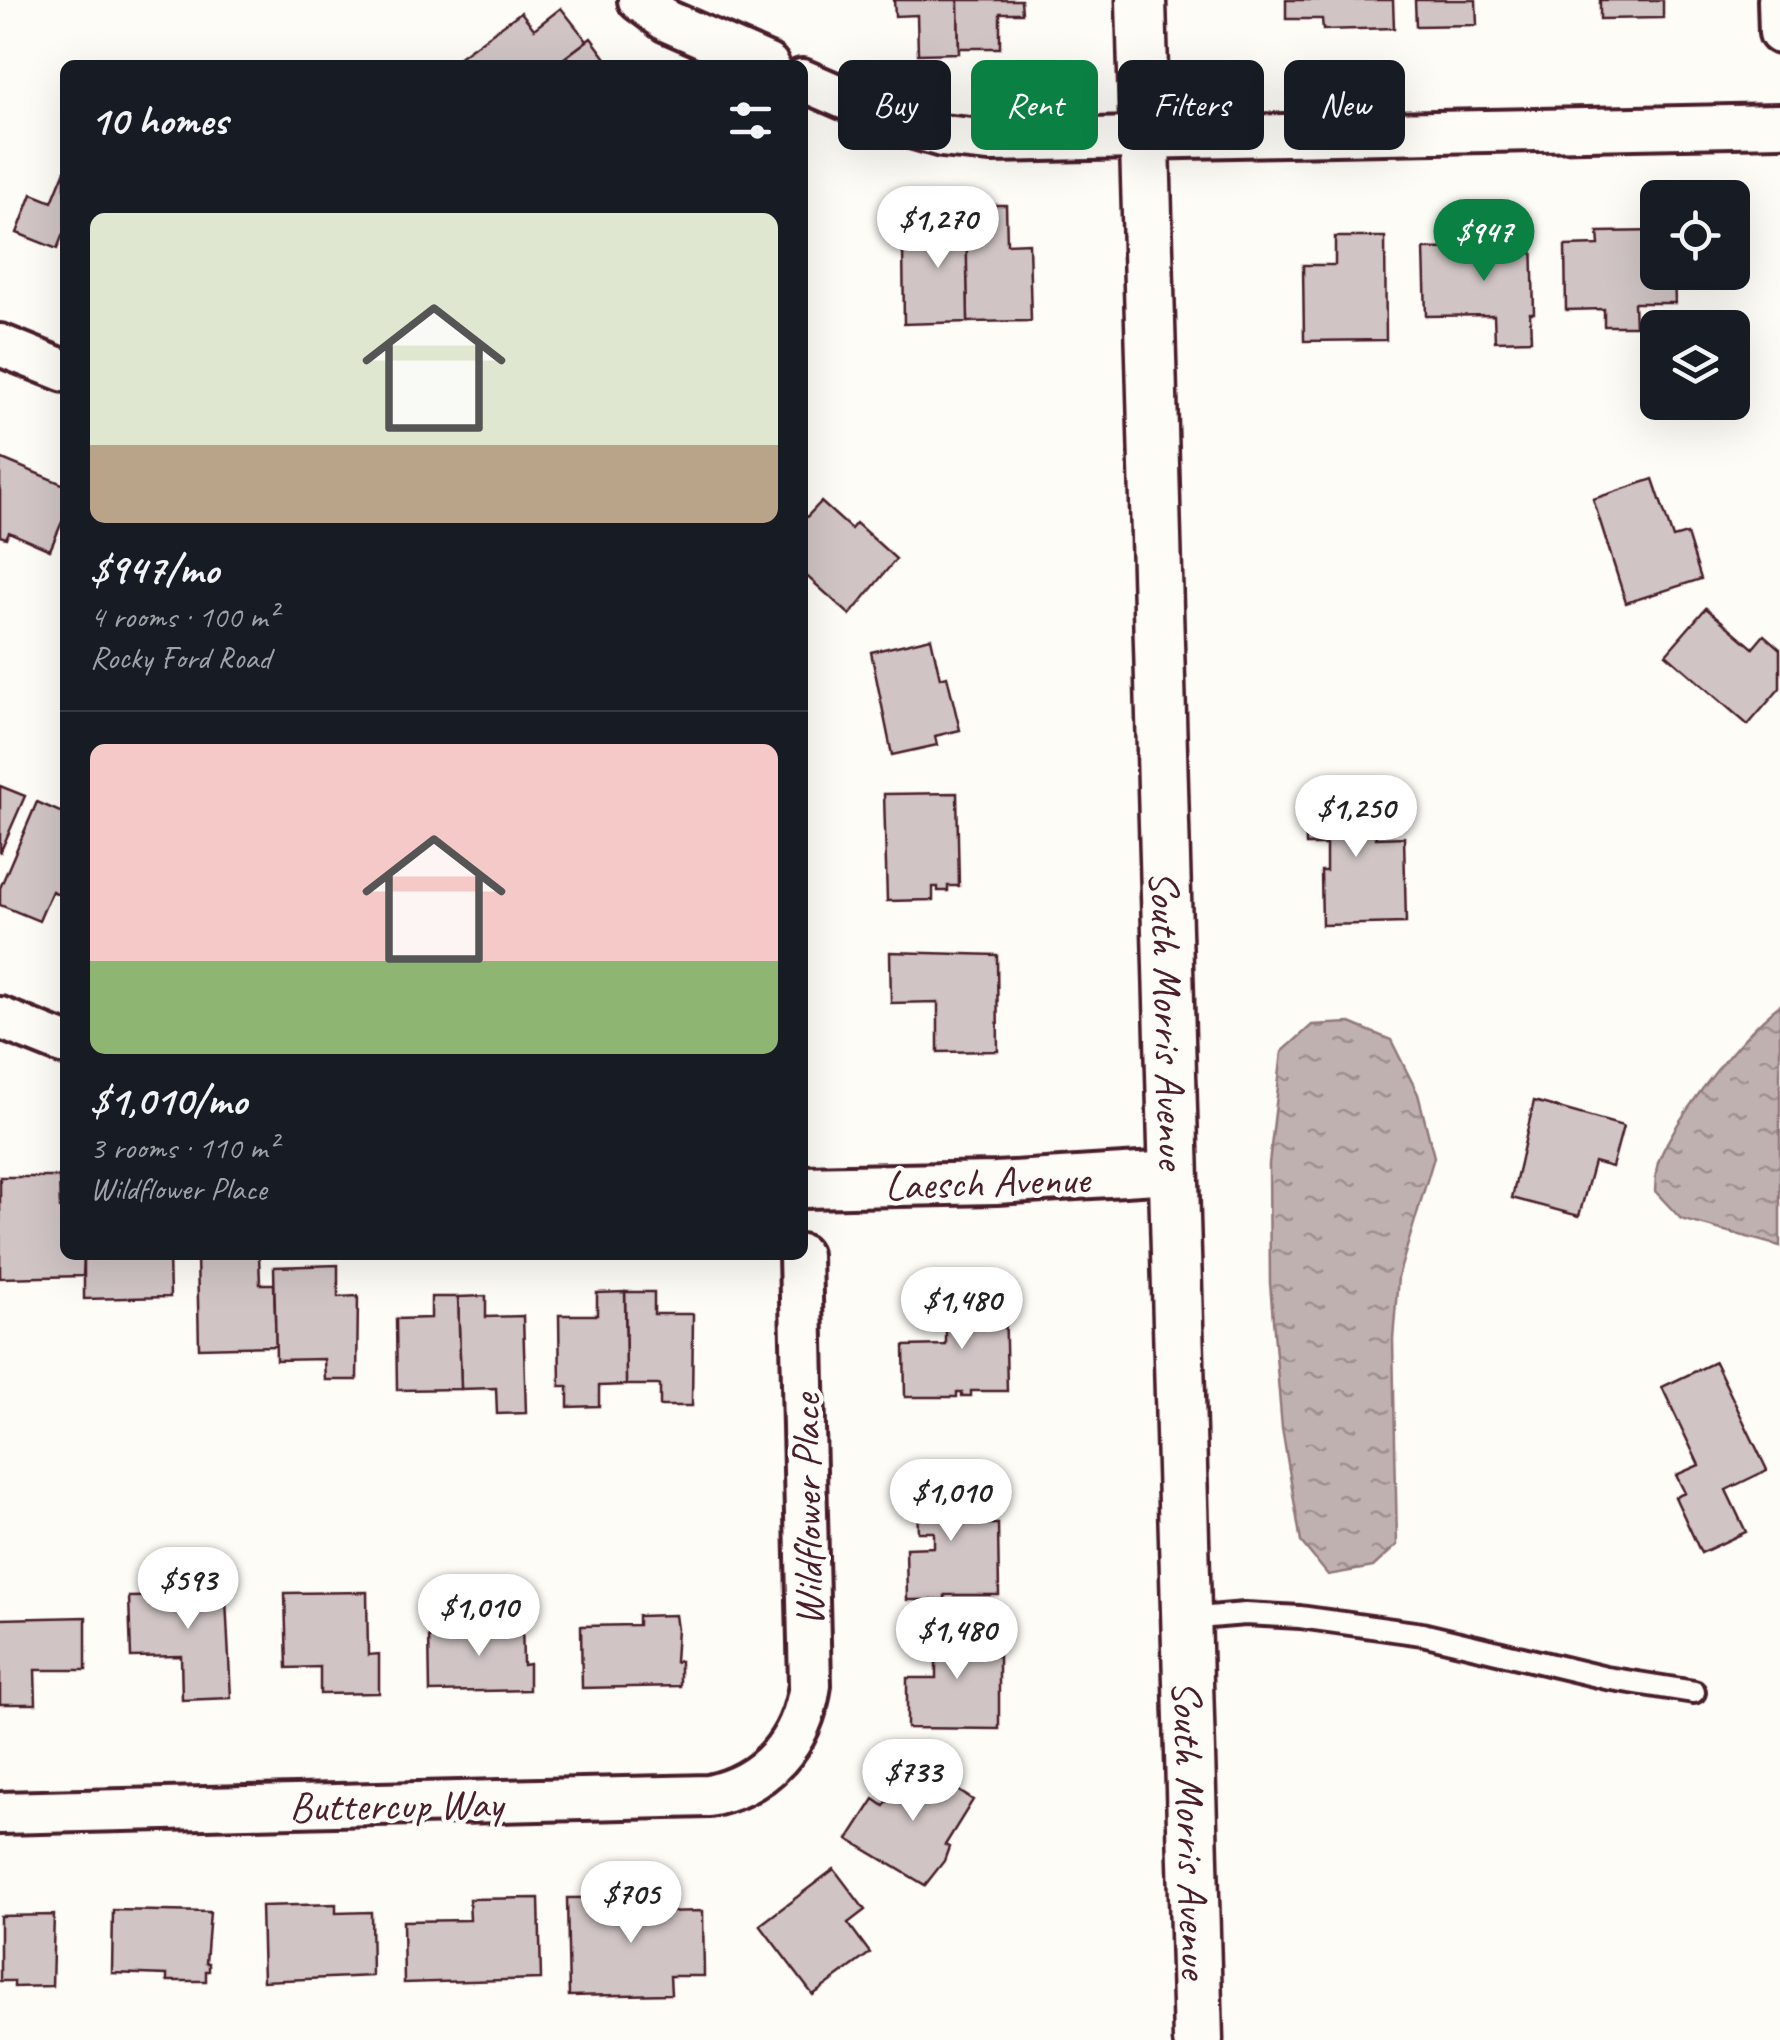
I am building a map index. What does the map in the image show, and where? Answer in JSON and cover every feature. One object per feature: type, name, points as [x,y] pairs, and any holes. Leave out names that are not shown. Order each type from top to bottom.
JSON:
[{"type":"street","points":[[639,0],[666,21],[756,60]]},
{"type":"street","name":"South Morris Avenue","points":[[1141,0],[1142,60]]},
{"type":"street","points":[[1779,0],[1780,33]]},
{"type":"street","points":[[808,83],[911,127],[942,136],[990,141],[1118,139]]},
{"type":"street","points":[[1264,136],[1780,125]]},
{"type":"street","name":"South Morris Avenue","points":[[1144,150],[1198,2040]]},
{"type":"street","points":[[0,345],[60,370]]},
{"type":"street","points":[[0,1018],[60,1042]]},
{"type":"street","name":"Laesch Avenue","points":[[808,1186],[996,1183],[1172,1172]]},
{"type":"street","name":"Wildflower Place","points":[[780,1758],[799,1730],[810,1686],[800,1260]]},
{"type":"street","name":"Buttercup Way","points":[[0,1814],[709,1796],[753,1781],[780,1758]]},
{"type":"lane","points":[[1186,1619],[1246,1614],[1282,1616],[1422,1634],[1606,1678],[1694,1692]]},
{"type":"water","points":[[1780,1005],[1780,1246],[1681,1219],[1655,1191],[1658,1164],[1680,1121],[1730,1055]]},
{"type":"water","points":[[1350,1023],[1391,1040],[1418,1094],[1434,1157],[1398,1277],[1393,1339],[1397,1545],[1373,1567],[1328,1575],[1301,1542],[1282,1428],[1270,1283],[1269,1164],[1282,1052],[1312,1025]]},
{"type":"building","points":[[894,0],[958,0],[959,53],[918,54],[917,15],[895,16]]},
{"type":"building","points":[[958,0],[1021,0],[1022,13],[1000,13],[1000,48],[959,48]]},
{"type":"building","points":[[1286,0],[1393,0],[1394,28],[1323,30],[1322,19],[1286,19]]},
{"type":"building","points":[[1415,0],[1476,0],[1477,25],[1416,26]]},
{"type":"building","points":[[1600,0],[1663,0],[1663,18],[1600,19]]},
{"type":"building","points":[[561,8],[587,41],[562,60],[458,58],[521,12],[534,29]]},
{"type":"building","points":[[591,38],[607,60],[562,60]]},
{"type":"building","points":[[60,182],[57,249],[17,233],[32,194],[52,202]]},
{"type":"building","points":[[965,205],[1006,205],[1007,244],[1029,243],[1031,321],[968,322]]},
{"type":"building","points":[[966,210],[968,322],[904,324],[903,246],[925,246],[923,211]]},
{"type":"building","points":[[1640,231],[1640,290],[1675,290],[1675,303],[1634,303],[1635,326],[1604,326],[1604,309],[1566,310],[1565,246],[1599,245],[1598,232]]},
{"type":"building","points":[[1532,236],[1531,340],[1495,341],[1494,315],[1426,316],[1424,249],[1484,248],[1483,237]]},
{"type":"building","points":[[1335,237],[1385,237],[1386,340],[1304,341],[1303,265],[1335,265]]},
{"type":"building","points":[[0,458],[60,483],[60,527],[50,550],[9,532],[6,538],[0,536]]},
{"type":"building","points":[[1653,479],[1673,538],[1687,534],[1701,579],[1626,603],[1593,499]]},
{"type":"building","points":[[821,502],[851,529],[856,523],[896,559],[850,615],[808,577],[808,516]]},
{"type":"building","points":[[1706,608],[1753,648],[1764,635],[1780,649],[1780,688],[1748,725],[1666,654]]},
{"type":"building","points":[[931,638],[940,678],[947,676],[960,730],[935,736],[937,745],[892,755],[871,652]]},
{"type":"building","points":[[0,786],[25,796],[0,853]]},
{"type":"building","points":[[1375,789],[1376,838],[1404,837],[1406,923],[1322,925],[1321,871],[1326,871],[1326,845],[1306,845],[1305,791]]},
{"type":"building","points":[[957,793],[959,886],[948,886],[948,891],[933,887],[933,900],[887,901],[884,794]]},
{"type":"building","points":[[37,802],[60,812],[60,895],[52,891],[39,921],[0,905],[0,888]]},
{"type":"building","points":[[890,952],[997,955],[998,1051],[938,1052],[938,1002],[891,1003]]},
{"type":"building","points":[[1534,1101],[1623,1126],[1612,1167],[1594,1162],[1579,1216],[1512,1198]]},
{"type":"building","points":[[0,1177],[59,1177],[60,1260],[84,1260],[83,1276],[0,1278]]},
{"type":"building","points":[[84,1260],[169,1260],[170,1297],[84,1299]]},
{"type":"building","points":[[197,1260],[259,1260],[260,1284],[274,1284],[276,1346],[199,1348]]},
{"type":"building","points":[[338,1265],[338,1297],[358,1296],[357,1380],[325,1380],[324,1359],[276,1360],[274,1267]]},
{"type":"building","points":[[625,1292],[654,1292],[654,1314],[693,1314],[692,1406],[660,1406],[660,1385],[626,1385]]},
{"type":"building","points":[[625,1292],[626,1385],[599,1386],[599,1406],[568,1407],[568,1386],[560,1386],[559,1315],[597,1315],[597,1293]]},
{"type":"building","points":[[486,1296],[486,1317],[523,1316],[526,1413],[497,1414],[496,1388],[461,1389],[458,1297]]},
{"type":"building","points":[[1005,1296],[1007,1391],[971,1391],[971,1396],[957,1392],[957,1397],[905,1397],[904,1346],[946,1345],[946,1297]]},
{"type":"building","points":[[431,1297],[458,1297],[461,1389],[397,1390],[396,1319],[431,1318]]},
{"type":"building","points":[[1715,1362],[1767,1470],[1726,1490],[1746,1532],[1701,1553],[1675,1497],[1685,1493],[1676,1475],[1699,1465],[1662,1387]]},
{"type":"building","points":[[916,1475],[970,1477],[970,1524],[998,1524],[999,1595],[907,1600],[906,1548],[934,1547],[934,1532],[918,1532]]},
{"type":"building","points":[[228,1568],[231,1698],[182,1700],[181,1656],[131,1657],[129,1597],[181,1596],[180,1570]]},
{"type":"building","points":[[367,1592],[368,1655],[379,1654],[379,1693],[320,1694],[320,1667],[287,1668],[285,1593]]},
{"type":"building","points":[[675,1615],[675,1662],[680,1661],[680,1686],[582,1688],[581,1626],[638,1625],[638,1616]]},
{"type":"building","points":[[86,1617],[86,1670],[35,1670],[36,1704],[0,1704],[0,1619]]},
{"type":"building","points":[[522,1619],[523,1665],[529,1664],[529,1690],[430,1692],[429,1630],[486,1629],[486,1620]]},
{"type":"building","points":[[936,1619],[985,1619],[985,1656],[999,1656],[999,1729],[907,1728],[907,1678],[936,1678]]},
{"type":"building","points":[[913,1762],[973,1800],[945,1845],[949,1847],[944,1861],[925,1885],[848,1839],[874,1799],[884,1806]]},
{"type":"building","points":[[834,1869],[865,1910],[848,1923],[870,1953],[813,1995],[760,1925]]},
{"type":"building","points":[[660,1897],[660,1912],[703,1911],[704,1976],[670,1976],[671,1994],[569,1996],[567,1898]]},
{"type":"building","points":[[539,1898],[541,1979],[404,1983],[403,1921],[470,1920],[469,1899]]},
{"type":"building","points":[[336,1904],[336,1913],[371,1912],[372,1976],[263,1981],[261,1906]]},
{"type":"building","points":[[113,1910],[210,1912],[206,1981],[167,1981],[167,1975],[112,1973]]},
{"type":"building","points":[[54,1915],[52,1986],[14,1987],[14,1981],[0,1981],[0,1916]]}]
